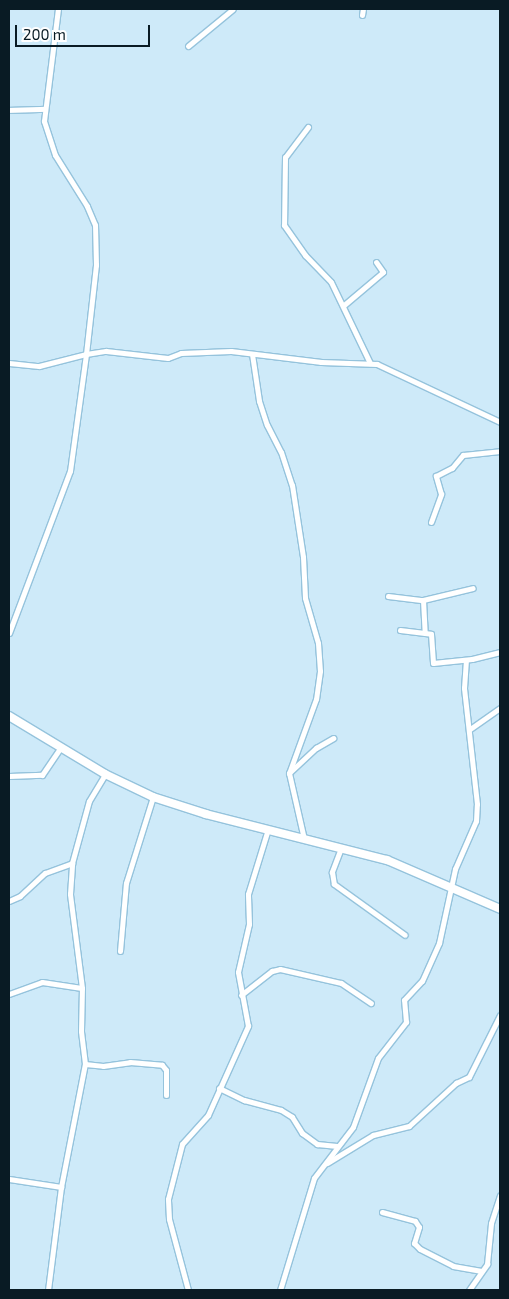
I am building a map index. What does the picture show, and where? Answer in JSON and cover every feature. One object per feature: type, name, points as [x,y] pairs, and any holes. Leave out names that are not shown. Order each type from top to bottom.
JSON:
[{"type":"main road","points":[[9,716],[105,774],[152,797],[387,860],[500,909]]},
{"type":"street","points":[[9,633],[70,471],[96,265],[95,225],[87,206],[48,140],[45,108],[58,9]]},
{"type":"street","points":[[188,46],[233,9]]},
{"type":"street","points":[[362,16],[364,9]]},
{"type":"street","points":[[9,110],[45,108]]},
{"type":"street","points":[[308,127],[285,157],[282,219],[293,240],[331,282],[344,305],[370,363]]},
{"type":"street","points":[[344,305],[383,272],[376,262]]},
{"type":"street","points":[[9,363],[39,366],[86,354],[113,351],[168,358],[198,352],[252,354],[321,362],[370,363],[399,373],[500,422]]},
{"type":"street","points":[[252,354],[259,401],[281,452],[292,485],[303,557],[305,598],[318,643],[320,671],[316,699],[290,772],[304,839]]},
{"type":"street","points":[[431,522],[441,494],[436,476],[452,468],[463,455],[500,451]]},
{"type":"street","points":[[388,596],[422,600],[473,588]]},
{"type":"street","points":[[422,600],[425,633]]},
{"type":"street","points":[[400,630],[431,634],[434,663],[466,660],[500,652]]},
{"type":"street","points":[[280,1290],[314,1178],[353,1127],[361,1110],[380,1054],[406,1022],[404,1000],[422,981],[439,943],[451,888],[477,814],[470,729],[464,688],[466,660]]},
{"type":"street","points":[[470,729],[500,708]]},
{"type":"street","points":[[290,772],[316,748],[333,738]]},
{"type":"street","points":[[9,776],[42,775],[61,747]]},
{"type":"street","points":[[48,1290],[61,1187],[86,1064],[81,1031],[82,988],[70,894],[72,863],[89,801],[105,774]]},
{"type":"street","points":[[120,951],[126,883],[152,797]]},
{"type":"street","points":[[188,1290],[169,1219],[168,1199],[182,1144],[208,1115],[248,1026],[238,972],[249,924],[248,894],[268,829]]},
{"type":"street","points":[[341,848],[332,872],[334,884],[405,934]]},
{"type":"street","points":[[9,901],[20,896],[45,873],[72,863]]},
{"type":"street","points":[[241,995],[272,970],[280,969],[341,983],[371,1003]]},
{"type":"street","points":[[9,994],[42,982],[82,988]]},
{"type":"street","points":[[326,1163],[373,1135],[409,1126],[456,1083],[469,1077],[500,1015]]},
{"type":"street","points":[[86,1064],[104,1066],[130,1062],[162,1065],[166,1070],[166,1095]]},
{"type":"street","points":[[219,1088],[244,1100],[281,1110],[292,1117],[305,1137],[317,1144],[337,1146]]},
{"type":"street","points":[[9,1179],[61,1187]]},
{"type":"street","points":[[469,1290],[482,1271],[490,1254],[491,1223],[500,1196]]},
{"type":"street","points":[[382,1212],[415,1221],[419,1227],[414,1243],[420,1249],[453,1266],[482,1271]]}]
